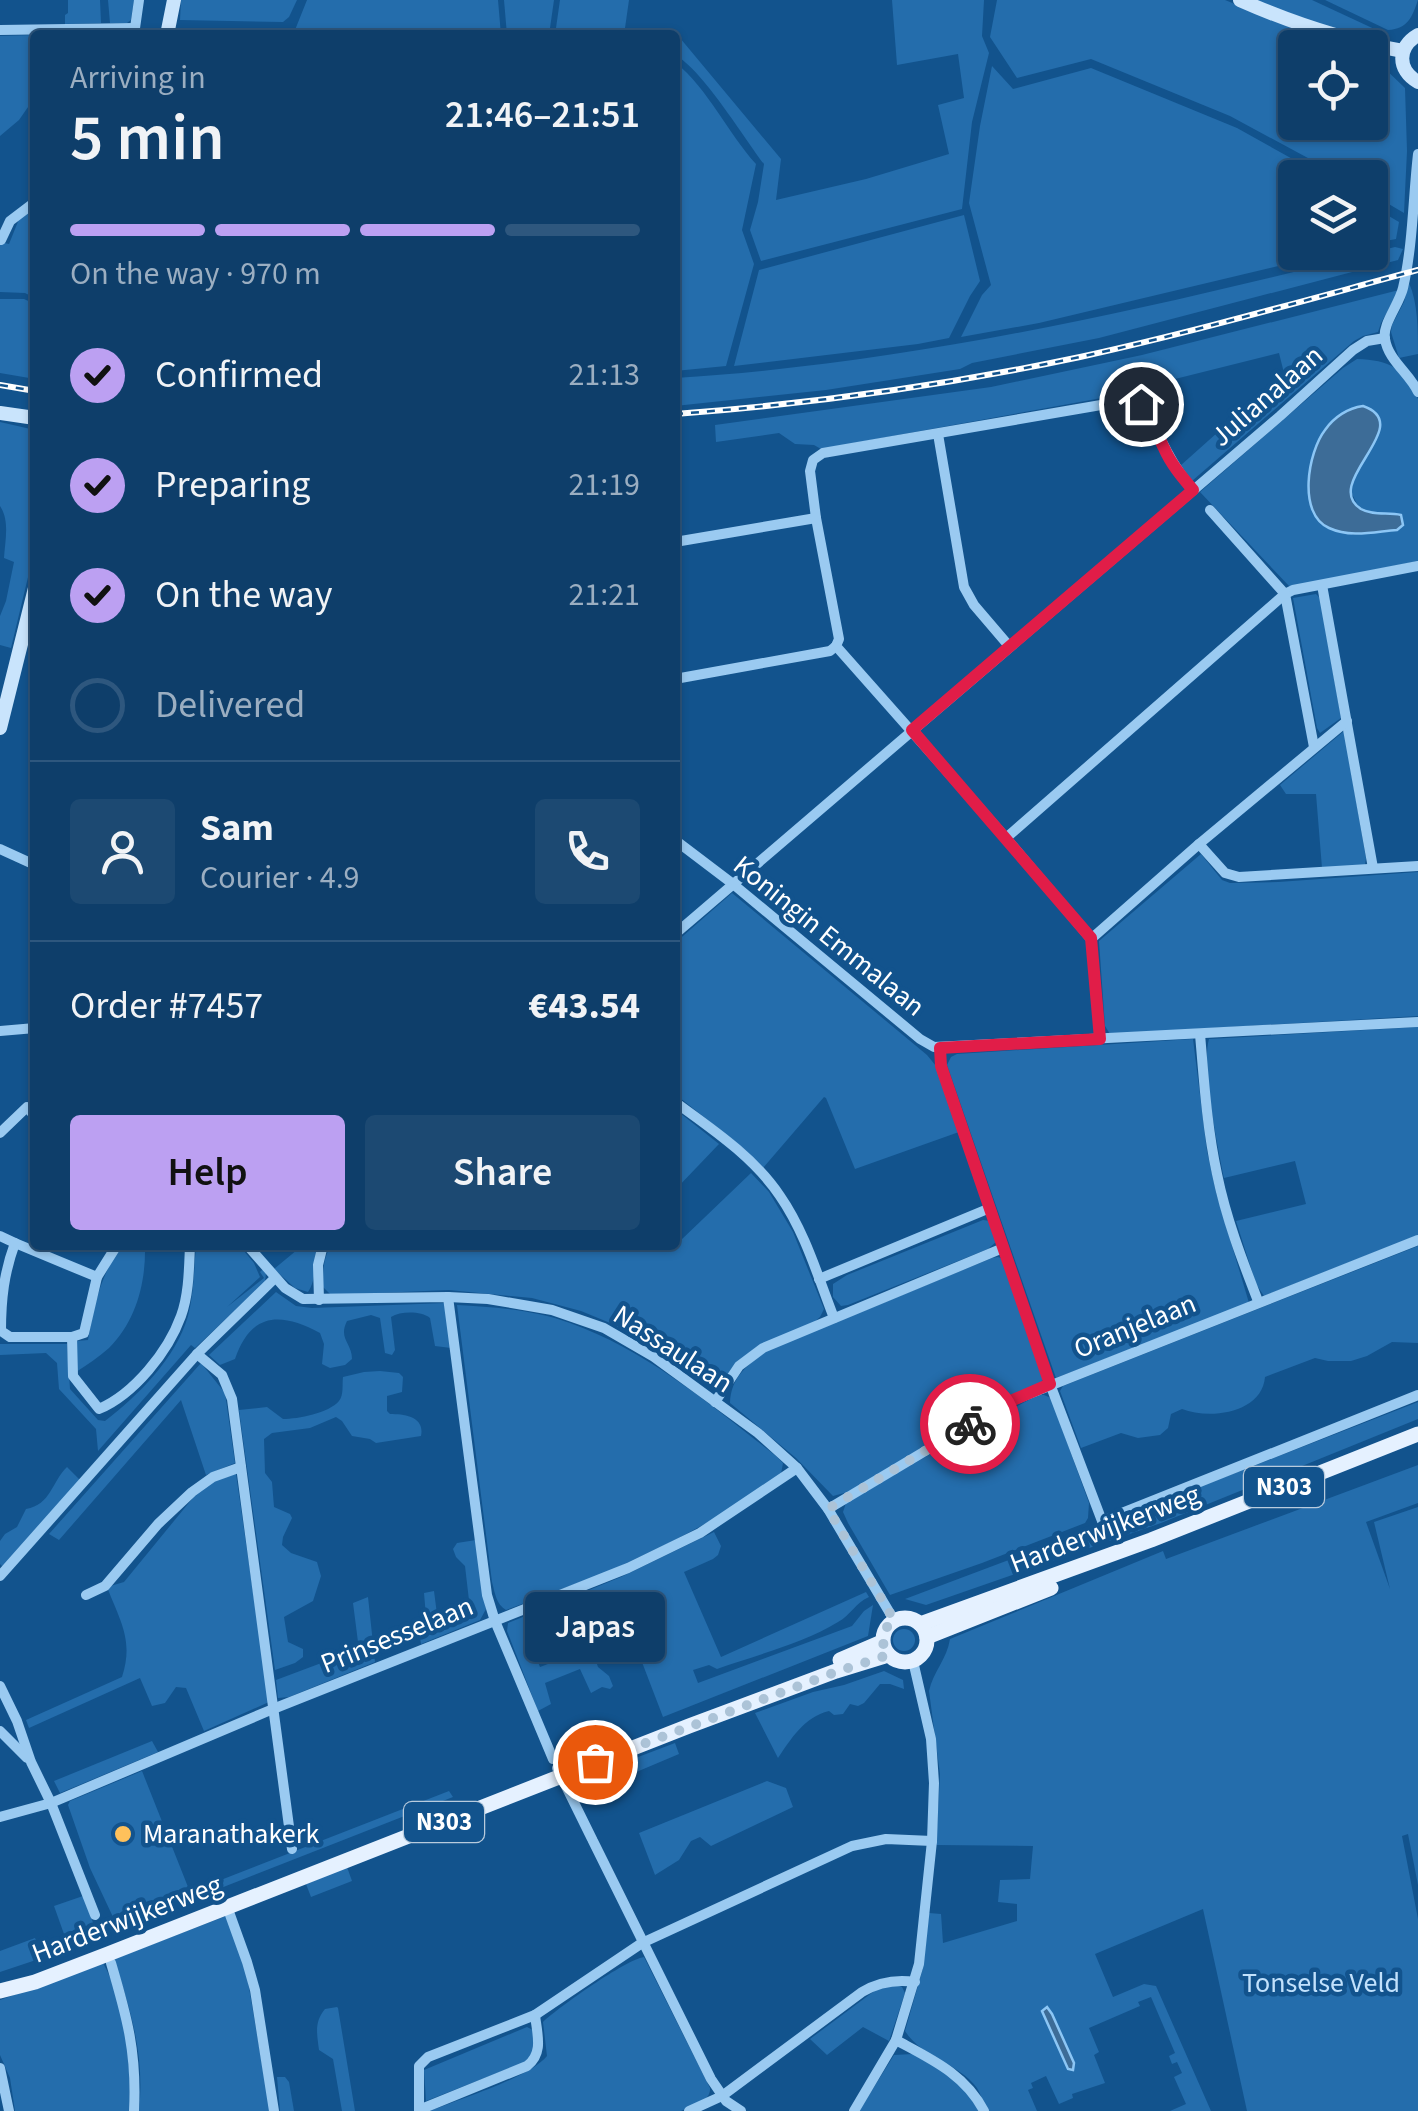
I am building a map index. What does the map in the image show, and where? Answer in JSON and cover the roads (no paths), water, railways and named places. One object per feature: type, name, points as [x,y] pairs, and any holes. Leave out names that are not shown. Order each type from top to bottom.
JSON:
[{"type":"main road","name":"Harderwijkerweg","points":[[924,1630],[1418,1434]]},
{"type":"main road","name":"Harderwijkerweg","points":[[924,1630],[1418,1444]]},
{"type":"main road","name":"N303","points":[[894,1620],[908,1618],[924,1630]]},
{"type":"main road","points":[[885,1649],[885,1629],[894,1620]]},
{"type":"main road","points":[[913,1660],[924,1651],[924,1630]]},
{"type":"main road","name":"Harderwijkerweg","points":[[0,1988],[35,1982],[106,1955],[557,1768],[689,1726],[836,1672],[885,1649]]},
{"type":"main road","name":"N303","points":[[885,1649],[900,1662],[913,1660]]},
{"type":"street","points":[[135,30],[138,0]]},
{"type":"street","points":[[168,30],[174,0]]},
{"type":"street","points":[[1240,0],[1336,36],[1402,51]]},
{"type":"street","points":[[0,30],[30,30]]},
{"type":"street","points":[[1418,35],[1402,51],[1404,69],[1418,82]]},
{"type":"street","points":[[1418,154],[1405,280],[1398,306],[1385,327],[1388,350],[1418,392]]},
{"type":"street","points":[[1,240],[5,221],[30,205]]},
{"type":"street","name":"Julianalaan","points":[[680,930],[1354,350],[1367,341],[1385,338]]},
{"type":"street","points":[[680,678],[830,651],[836,646],[839,639],[810,472],[814,460],[823,453],[1130,400],[1149,410],[1163,447],[1193,490]]},
{"type":"street","points":[[0,414],[30,417]]},
{"type":"street","points":[[938,434],[964,587],[1009,646]]},
{"type":"street","points":[[1210,510],[1284,594],[1314,747]]},
{"type":"street","points":[[680,541],[816,518]]},
{"type":"street","points":[[1006,838],[1284,594],[1418,566]]},
{"type":"street","points":[[1322,585],[1373,868]]},
{"type":"street","points":[[0,728],[30,608]]},
{"type":"street","points":[[836,646],[1091,938],[1100,1039]]},
{"type":"street","points":[[1091,938],[1347,721]]},
{"type":"street","name":"Koningin Emmalaan","points":[[680,844],[920,1039],[940,1048],[941,1066],[1003,1248],[1102,1521],[1418,1396]]},
{"type":"street","points":[[1199,844],[1231,876],[1418,866]]},
{"type":"street","points":[[0,849],[30,863]]},
{"type":"street","points":[[940,1048],[1418,1022]]},
{"type":"street","points":[[0,1031],[30,1028]]},
{"type":"street","points":[[1200,1034],[1217,1173],[1227,1216],[1258,1301]]},
{"type":"street","points":[[680,1106],[754,1165],[780,1195],[802,1236],[834,1318]]},
{"type":"street","points":[[0,1133],[27,1107],[30,1111]]},
{"type":"street","points":[[819,1280],[990,1208]]},
{"type":"street","points":[[0,1236],[30,1249]]},
{"type":"street","name":"Oranjelaan","points":[[828,1509],[1004,1404],[1418,1240]]},
{"type":"street","points":[[15,1243],[3,1281],[1,1331],[10,1338],[80,1335],[87,1328],[97,1277],[114,1250]]},
{"type":"street","points":[[715,1402],[739,1366],[763,1348],[1003,1248]]},
{"type":"street","points":[[32,1250],[97,1277]]},
{"type":"street","points":[[72,1336],[73,1376],[99,1410],[148,1372],[169,1341],[182,1315],[190,1250]]},
{"type":"street","points":[[0,1576],[197,1354],[275,1278],[251,1250]]},
{"type":"street","points":[[318,1300],[322,1250]]},
{"type":"street","name":"Nassaulaan","points":[[275,1278],[303,1298],[488,1299],[552,1310],[604,1328],[654,1357],[758,1433],[797,1468],[828,1509],[894,1620]]},
{"type":"street","points":[[448,1296],[487,1595],[494,1620],[557,1768],[642,1943],[711,2080],[722,2096],[741,2111]]},
{"type":"street","points":[[197,1354],[222,1376],[232,1399],[292,1850]]},
{"type":"street","points":[[86,1595],[104,1586],[192,1492],[213,1477],[242,1467]]},
{"type":"street","name":"Prinsesselaan","points":[[0,1818],[50,1803],[273,1709],[628,1568],[700,1533],[797,1468]]},
{"type":"street","points":[[854,2111],[896,2040],[915,1982],[923,1931],[932,1841],[933,1761],[913,1660]]},
{"type":"street","points":[[0,1686],[95,1916]]},
{"type":"street","points":[[0,1731],[31,1762]]},
{"type":"street","points":[[535,2015],[539,2052],[535,2060],[419,2110],[419,2066],[428,2057],[535,2015],[642,1943],[852,1846],[886,1839],[932,1841]]},
{"type":"street","points":[[229,1912],[255,1990],[274,2111]]},
{"type":"street","points":[[111,1962],[133,2049],[134,2111]]},
{"type":"street","points":[[689,2111],[722,2096],[862,1992],[887,1982],[915,1982]]},
{"type":"street","points":[[896,2040],[961,2079],[984,2111]]},
{"type":"street","points":[[0,2068],[9,2111]]},
{"type":"railway","points":[[680,414],[879,392],[1030,367],[1165,337],[1418,270]]},
{"type":"railway","points":[[0,385],[30,390]]},
{"type":"place","name":"Japas","points":[[595,1762]]},
{"type":"place","name":"Maranathakerk","points":[[123,1834]]},
{"type":"park label","name":"Tonselse Veld","points":[[1321,1983]]}]
